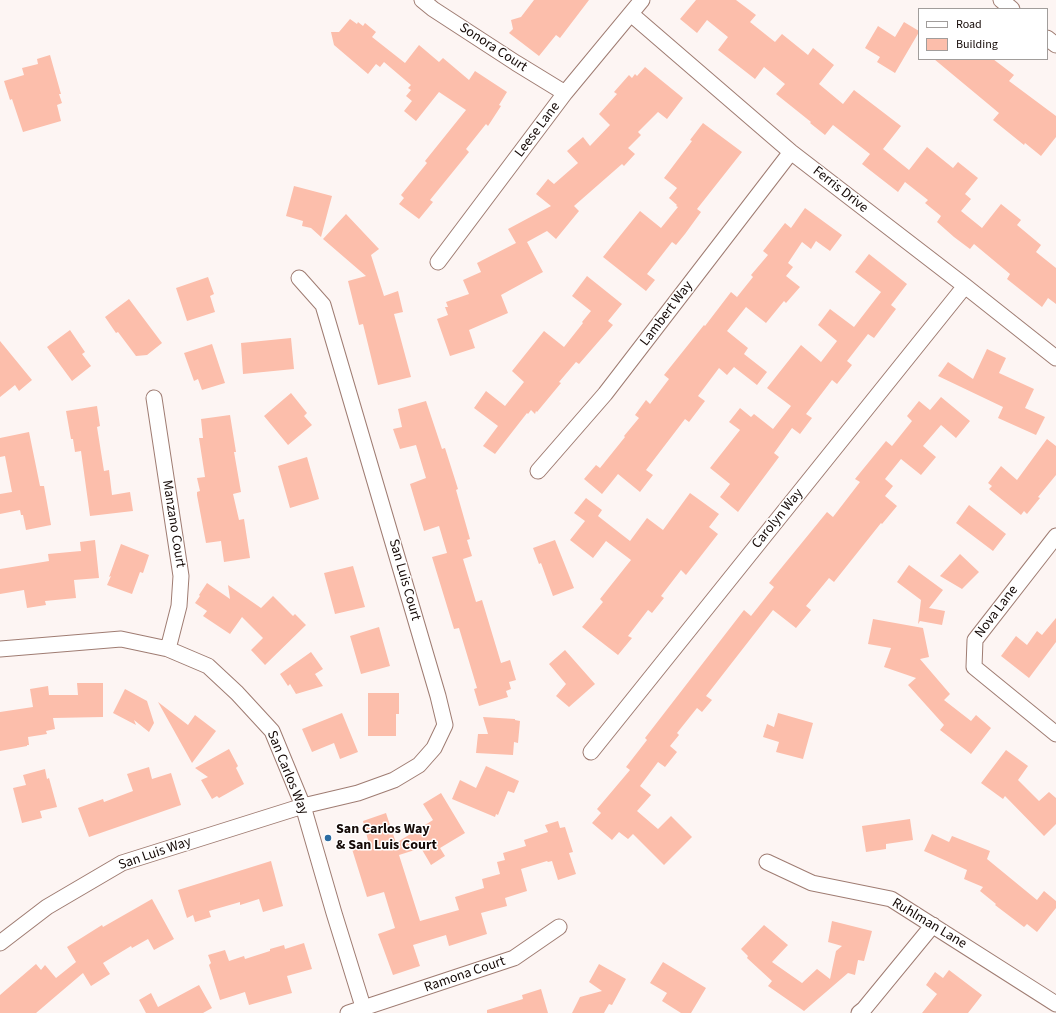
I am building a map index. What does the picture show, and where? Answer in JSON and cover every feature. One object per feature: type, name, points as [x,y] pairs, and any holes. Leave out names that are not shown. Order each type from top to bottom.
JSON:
[{"type":"street","name":"Sonora Court","points":[[422,0],[433,9],[565,93]]},
{"type":"street","name":"Leese Lane","points":[[438,262],[565,93],[642,0]]},
{"type":"street","points":[[1000,0],[1011,8]]},
{"type":"street","name":"Ferris Drive","points":[[631,14],[791,152],[1056,358]]},
{"type":"street","points":[[1048,39],[1056,45]]},
{"type":"street","name":"Lambert Way","points":[[538,471],[605,394],[791,152]]},
{"type":"street","name":"San Luis Court","points":[[299,278],[323,305],[438,696],[445,725],[434,748],[419,765],[394,780],[358,793],[303,806]]},
{"type":"street","name":"Carolyn Way","points":[[591,752],[965,286]]},
{"type":"street","name":"Manzano Court","points":[[154,398],[181,576],[179,606],[168,648]]},
{"type":"street","name":"Nova Lane","points":[[1056,536],[975,640],[974,667],[1056,734]]},
{"type":"street","name":"San Carlos Way","points":[[0,649],[120,639],[168,648],[208,666],[237,693],[272,730],[303,806],[364,1011]]},
{"type":"street","name":"San Luis Way","points":[[0,943],[47,907],[122,863],[303,806]]},
{"type":"street","name":"Ruhlman Lane","points":[[768,862],[812,883],[891,899],[1056,1004]]},
{"type":"street","points":[[859,1013],[864,1010],[933,925]]},
{"type":"street","name":"Ramona Court","points":[[348,1013],[364,1011],[514,958],[559,927]]},
{"type":"building","points":[[534,0],[589,0],[560,38],[556,35],[539,56],[509,33],[513,29],[511,20],[521,17]]},
{"type":"building","points":[[696,0],[736,0],[756,15],[750,22],[775,42],[782,34],[808,55],[813,48],[834,65],[819,84],[843,104],[854,90],[901,126],[883,149],[909,170],[927,147],[953,168],[958,162],[978,178],[965,194],[971,199],[961,211],[982,228],[1001,204],[1021,220],[1017,225],[1041,245],[1036,252],[1056,268],[1056,304],[1048,298],[1042,307],[1007,279],[1010,274],[974,244],[970,249],[937,222],[941,216],[925,203],[928,200],[905,182],[898,192],[862,164],[870,154],[833,125],[825,135],[810,123],[811,122],[776,94],[785,84],[764,67],[755,79],[718,50],[728,37],[707,20],[697,33],[680,19]]},
{"type":"building","points":[[350,19],[363,26],[365,23],[376,32],[372,37],[405,63],[419,45],[439,62],[443,58],[469,80],[475,71],[507,92],[499,105],[501,106],[488,126],[486,124],[466,149],[469,152],[430,200],[433,202],[419,219],[399,204],[404,198],[401,195],[427,163],[425,161],[466,110],[439,92],[416,121],[404,111],[412,101],[406,96],[411,90],[408,88],[411,85],[384,62],[380,67],[376,64],[368,74],[334,45],[331,32],[339,32]]},
{"type":"building","points":[[904,22],[918,30],[918,34],[895,73],[877,62],[880,57],[865,48],[878,26],[895,37]]},
{"type":"building","points":[[50,55],[61,94],[59,94],[62,103],[57,105],[61,121],[23,132],[12,99],[10,100],[4,81],[24,75],[22,68],[38,64],[37,59]]},
{"type":"building","points":[[935,60],[994,60],[1014,75],[1009,81],[1056,116],[1056,137],[1041,156],[1025,143],[1024,145],[993,120],[999,113]]},
{"type":"building","points":[[645,67],[683,98],[667,119],[658,112],[638,132],[641,135],[628,148],[635,154],[624,166],[622,164],[574,206],[579,211],[556,239],[547,231],[527,242],[543,272],[501,295],[508,313],[469,330],[475,348],[450,356],[437,319],[448,315],[445,307],[448,307],[446,302],[469,294],[463,280],[481,272],[477,263],[516,243],[508,229],[551,206],[536,194],[548,179],[554,184],[578,163],[567,151],[583,137],[590,146],[610,125],[599,114],[617,94],[614,92],[629,75],[632,78],[635,74],[637,76]]},
{"type":"building","points":[[703,123],[742,152],[697,209],[701,212],[685,234],[676,245],[672,242],[647,274],[655,280],[646,291],[603,257],[640,211],[661,228],[678,207],[669,198],[677,188],[664,178],[692,141],[690,140]]},
{"type":"building","points":[[294,186],[332,196],[321,237],[311,228],[302,226],[303,221],[286,216]]},
{"type":"building","points":[[805,208],[842,235],[830,251],[816,241],[811,249],[802,242],[788,263],[793,267],[786,276],[800,287],[786,303],[784,301],[766,323],[746,307],[727,331],[748,348],[744,354],[767,372],[757,385],[734,367],[727,375],[719,368],[698,396],[705,401],[689,422],[685,419],[646,470],[653,475],[640,492],[618,474],[602,494],[584,479],[596,465],[600,468],[625,437],[624,436],[639,418],[635,415],[646,400],[650,404],[669,379],[664,375],[731,292],[737,297],[753,277],[751,275],[768,255],[763,251],[785,223],[791,228]]},
{"type":"building","points":[[346,214],[379,249],[371,255],[384,296],[398,291],[403,312],[394,314],[411,377],[378,385],[363,324],[359,325],[348,281],[366,276],[323,239]]},
{"type":"building","points":[[869,254],[907,284],[891,305],[896,309],[874,338],[868,334],[847,361],[852,365],[837,384],[832,380],[806,414],[812,418],[800,434],[792,428],[774,453],[779,457],[738,512],[720,497],[730,484],[710,468],[740,430],[729,422],[740,408],[751,417],[754,414],[773,429],[791,406],[767,388],[801,345],[821,362],[837,341],[818,325],[830,309],[854,327],[881,292],[855,272]]},
{"type":"building","points":[[587,276],[622,304],[608,321],[613,325],[579,364],[576,362],[537,412],[536,411],[535,414],[531,410],[528,414],[527,413],[495,454],[483,446],[498,426],[474,408],[486,391],[505,406],[524,382],[512,371],[544,331],[564,347],[591,311],[572,296]]},
{"type":"building","points":[[208,277],[214,294],[210,296],[215,312],[187,321],[176,288]]},
{"type":"building","points":[[129,299],[162,343],[147,355],[136,356],[118,332],[116,333],[105,317]]},
{"type":"building","points":[[70,330],[85,352],[82,354],[91,366],[72,381],[47,347]]},
{"type":"building","points":[[291,338],[294,369],[243,374],[241,343]]},
{"type":"building","points":[[0,341],[32,380],[19,391],[15,385],[0,397]]},
{"type":"building","points":[[212,344],[225,383],[202,390],[198,379],[194,381],[184,353]]},
{"type":"building","points":[[987,349],[1006,358],[999,373],[1034,389],[1025,408],[1045,417],[1036,435],[998,418],[1003,407],[938,376],[948,362],[973,379]]},
{"type":"building","points":[[291,393],[307,413],[304,416],[312,425],[288,445],[264,416]]},
{"type":"building","points":[[941,397],[970,421],[956,438],[941,425],[923,446],[936,457],[921,475],[901,459],[885,479],[893,486],[885,496],[897,506],[882,524],[881,523],[834,582],[829,578],[806,606],[811,610],[796,628],[773,610],[706,696],[712,700],[702,712],[697,708],[677,733],[679,735],[670,746],[677,752],[665,767],[658,762],[640,786],[651,795],[637,811],[658,829],[671,816],[692,837],[664,865],[633,834],[628,839],[619,832],[612,840],[592,823],[601,813],[597,809],[630,770],[626,767],[647,740],[645,738],[744,610],[751,616],[774,587],[769,583],[827,512],[833,517],[860,482],[855,479],[886,441],[892,446],[912,421],[907,416],[919,401],[930,410]]},
{"type":"building","points":[[426,401],[442,449],[445,448],[458,489],[456,490],[470,539],[467,540],[472,556],[463,559],[476,602],[482,600],[501,663],[510,660],[516,680],[509,682],[511,689],[506,691],[508,697],[479,706],[474,689],[477,688],[459,628],[454,629],[432,557],[447,553],[439,526],[424,531],[410,484],[426,478],[416,445],[400,449],[393,429],[402,427],[398,409]]},
{"type":"building","points":[[97,406],[100,426],[97,427],[104,471],[109,470],[112,495],[130,492],[133,511],[90,516],[81,451],[75,452],[66,411]]},
{"type":"building","points":[[230,415],[236,452],[234,452],[241,492],[233,494],[239,520],[244,519],[250,558],[224,562],[221,541],[206,543],[197,495],[197,492],[200,491],[197,478],[205,477],[199,438],[203,438],[201,419]]},
{"type":"building","points":[[29,432],[40,486],[44,486],[51,525],[26,530],[23,515],[21,515],[20,510],[0,514],[0,494],[12,492],[5,456],[0,457],[0,438]]},
{"type":"building","points":[[1047,439],[1056,446],[1056,475],[1038,497],[1040,498],[1027,514],[1024,511],[1021,515],[989,489],[992,486],[988,483],[1001,466],[1017,480]]},
{"type":"building","points":[[307,457],[319,499],[290,508],[278,466]]},
{"type":"building","points":[[690,493],[719,514],[709,527],[718,534],[686,575],[681,570],[661,596],[664,598],[652,613],[648,610],[628,636],[632,638],[618,655],[582,627],[603,602],[600,599],[631,560],[606,541],[593,558],[570,540],[585,521],[574,513],[586,498],[602,510],[598,516],[630,541],[647,518],[663,530]]},
{"type":"building","points":[[969,505],[1006,534],[993,551],[956,523]]},
{"type":"building","points":[[95,540],[99,578],[74,580],[76,598],[45,601],[46,605],[27,608],[24,590],[0,594],[0,569],[49,561],[48,554],[81,551],[80,542]]},
{"type":"building","points":[[555,540],[574,588],[553,596],[541,563],[539,564],[533,548]]},
{"type":"building","points":[[121,544],[149,555],[143,573],[140,572],[132,594],[107,585]]},
{"type":"building","points":[[960,554],[979,572],[962,589],[940,576]]},
{"type":"building","points":[[909,565],[943,590],[929,608],[945,611],[942,625],[920,621],[918,624],[921,600],[897,582]]},
{"type":"building","points":[[353,566],[365,607],[335,614],[324,573]]},
{"type":"building","points":[[207,583],[230,599],[228,585],[261,608],[273,596],[293,616],[295,614],[306,625],[265,665],[251,650],[263,638],[242,617],[230,634],[203,616],[207,611],[195,603]]},
{"type":"building","points":[[1056,618],[1056,642],[1029,678],[1001,656],[1016,636],[1027,645],[1037,631],[1042,635]]},
{"type":"building","points":[[873,619],[923,628],[929,657],[920,659],[950,694],[944,700],[971,721],[976,715],[991,728],[971,754],[940,730],[944,725],[908,685],[916,678],[884,667],[891,648],[868,644]]},
{"type":"building","points":[[379,627],[390,666],[361,674],[350,636]]},
{"type":"building","points":[[565,650],[595,684],[569,707],[556,696],[566,684],[549,664]]},
{"type":"building","points":[[311,652],[323,669],[315,674],[323,686],[296,694],[290,684],[288,686],[280,674]]},
{"type":"building","points":[[77,683],[103,683],[103,717],[53,718],[55,729],[46,731],[47,734],[28,737],[29,745],[27,746],[0,751],[0,712],[33,707],[30,689],[48,686],[49,695],[78,695]]},
{"type":"building","points":[[125,689],[147,701],[154,723],[149,732],[134,720],[136,725],[113,713]]},
{"type":"building","points":[[368,693],[399,693],[399,714],[396,714],[396,736],[368,736]]},
{"type":"building","points":[[158,702],[188,725],[195,715],[216,731],[192,763]]},
{"type":"building","points":[[342,713],[358,752],[340,759],[334,743],[312,752],[302,729]]},
{"type":"building","points":[[778,713],[813,723],[803,759],[776,752],[779,742],[763,737],[767,724],[774,727]]},
{"type":"building","points":[[483,717],[515,719],[520,721],[518,743],[514,742],[513,755],[476,753],[478,734],[488,734]]},
{"type":"building","points":[[229,749],[238,766],[236,768],[244,784],[219,798],[217,796],[212,799],[201,780],[208,777],[195,768]]},
{"type":"building","points":[[1006,750],[1028,766],[1018,780],[1039,801],[1049,792],[1056,798],[1056,824],[1044,836],[1005,796],[1003,799],[981,783]]},
{"type":"building","points":[[486,766],[519,781],[514,793],[508,791],[498,815],[496,814],[495,817],[452,799],[460,780],[476,788]]},
{"type":"building","points":[[149,767],[152,779],[171,773],[181,805],[89,837],[78,808],[103,799],[104,802],[133,791],[127,774]]},
{"type":"building","points":[[45,769],[57,807],[40,811],[42,818],[22,823],[13,788],[26,785],[23,775]]},
{"type":"building","points":[[441,793],[465,833],[440,848],[445,856],[431,865],[421,848],[399,855],[420,921],[459,910],[455,897],[484,888],[482,879],[500,874],[497,862],[505,860],[503,853],[526,846],[524,840],[548,832],[545,825],[558,821],[560,828],[565,827],[573,852],[569,853],[576,874],[558,880],[552,861],[547,861],[521,869],[527,891],[505,898],[507,906],[481,913],[487,934],[449,946],[446,935],[413,945],[420,966],[393,975],[378,934],[395,928],[384,892],[367,897],[352,849],[369,844],[363,821],[386,813],[396,843],[433,820],[423,804]]},
{"type":"building","points":[[910,819],[913,840],[886,844],[886,849],[866,852],[862,826]]},
{"type":"building","points":[[932,834],[949,842],[952,836],[990,851],[987,859],[1037,900],[1044,891],[1056,901],[1056,908],[1037,932],[1027,924],[1024,927],[995,905],[996,904],[980,891],[983,887],[964,879],[967,870],[924,851]]},
{"type":"building","points":[[271,861],[283,906],[263,912],[259,899],[240,905],[240,902],[209,911],[211,917],[195,922],[193,915],[187,918],[178,890]]},
{"type":"building","points":[[152,899],[174,939],[154,950],[148,939],[132,948],[131,946],[103,963],[110,974],[91,986],[83,973],[36,1013],[0,1013],[0,995],[36,964],[41,970],[45,965],[56,978],[76,962],[67,947],[102,925],[103,927]]},
{"type":"building","points":[[832,921],[872,931],[864,961],[858,960],[855,975],[848,973],[804,1011],[768,986],[772,981],[747,958],[748,956],[741,949],[764,925],[788,945],[772,962],[802,983],[817,969],[830,979],[836,951],[842,946],[828,942]]},
{"type":"building","points":[[304,943],[312,969],[287,976],[292,993],[249,1005],[245,992],[220,1000],[209,965],[211,963],[208,955],[225,950],[229,961],[244,956],[245,959],[284,945],[285,949]]},
{"type":"building","points":[[663,962],[706,988],[691,1013],[681,1013],[662,1001],[667,993],[650,983]]},
{"type":"building","points":[[599,964],[626,979],[612,1005],[609,1004],[604,1013],[572,1013],[580,997],[602,991],[589,982]]},
{"type":"building","points":[[949,970],[982,995],[968,1013],[922,1013],[937,994],[926,985],[935,972],[943,978]]},
{"type":"building","points":[[199,985],[212,1008],[203,1013],[146,1013],[139,1000],[151,993],[158,1007]]},
{"type":"building","points":[[541,989],[548,1013],[487,1013],[487,1010],[523,999],[522,995]]},
{"type":"place","name":"San Carlos Way & San Luis Court","points":[[328,838]]}]
